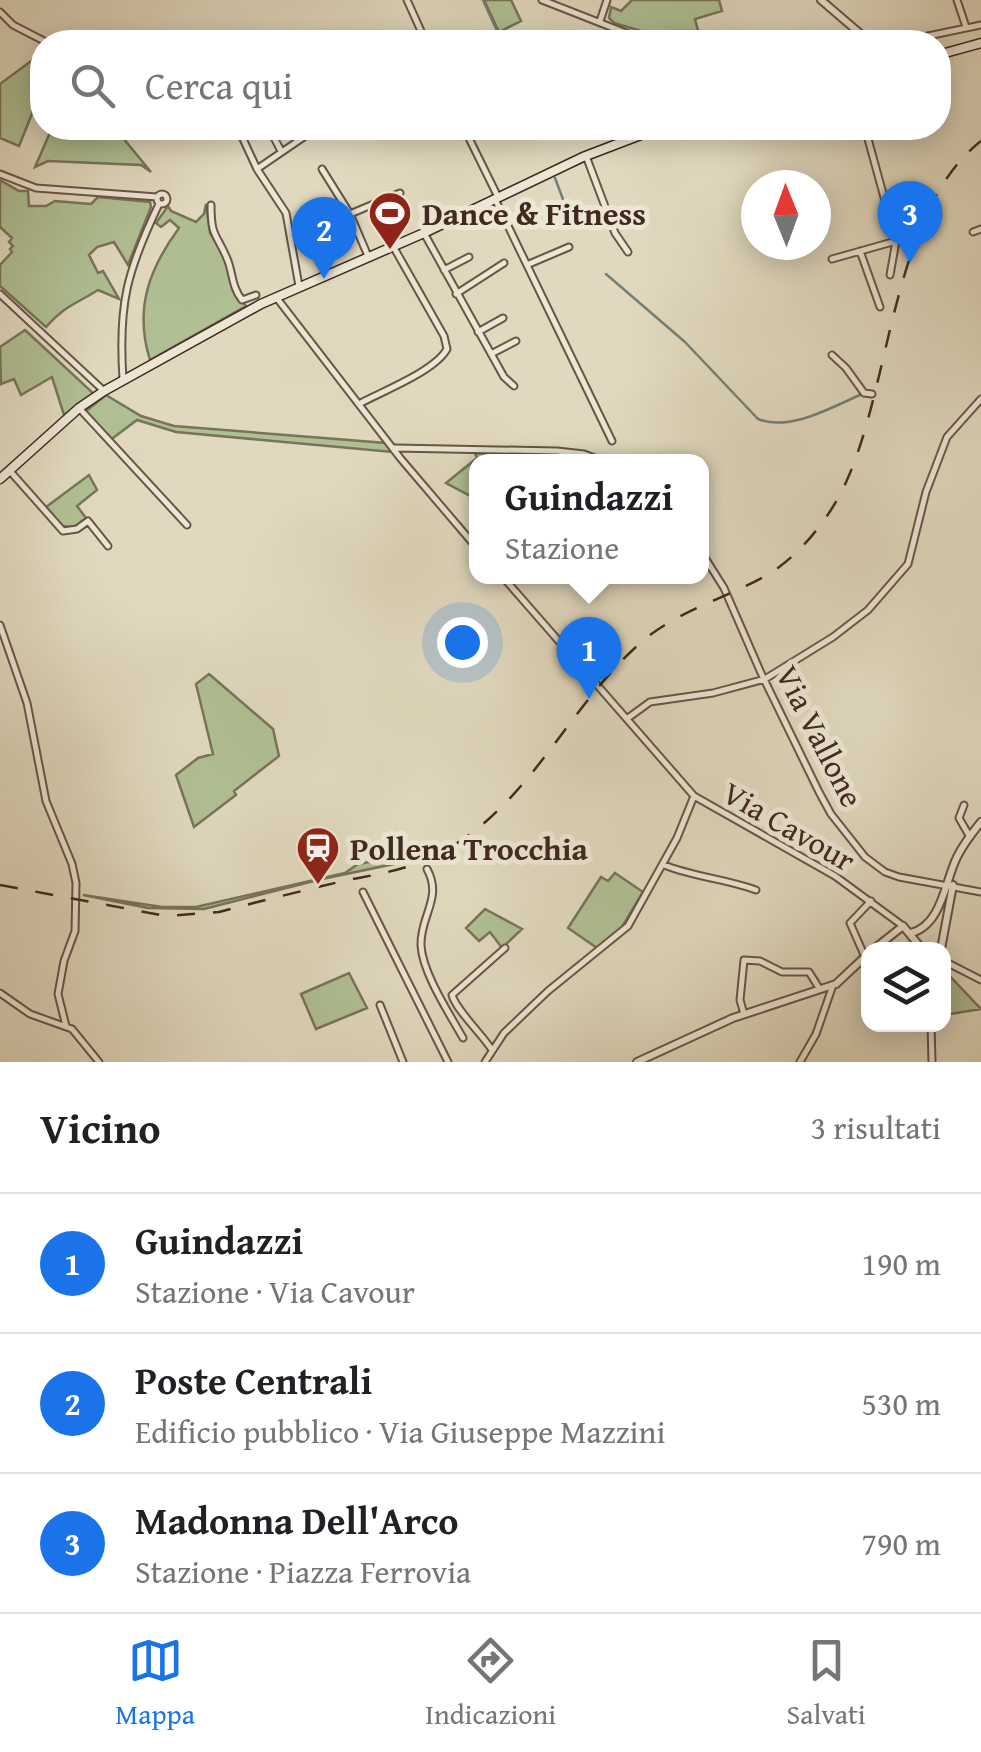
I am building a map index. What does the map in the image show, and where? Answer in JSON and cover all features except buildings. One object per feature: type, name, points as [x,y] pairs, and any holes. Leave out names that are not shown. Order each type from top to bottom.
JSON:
[{"type":"main road","points":[[951,51],[981,43]]},
{"type":"main road","points":[[0,479],[79,408],[104,391],[276,296],[628,140]]},
{"type":"street","points":[[407,0],[421,30]]},
{"type":"street","points":[[542,0],[622,30]]},
{"type":"street","points":[[600,20],[607,0]]},
{"type":"street","points":[[822,0],[856,30]]},
{"type":"street","points":[[956,0],[966,27]]},
{"type":"street","points":[[0,12],[30,33]]},
{"type":"street","points":[[951,30],[981,25]]},
{"type":"street","points":[[244,140],[286,213],[299,286]]},
{"type":"street","points":[[274,140],[280,152]]},
{"type":"street","points":[[257,169],[298,140]]},
{"type":"street","points":[[470,140],[612,441]]},
{"type":"street","points":[[868,140],[896,241],[890,275]]},
{"type":"street","points":[[586,156],[615,233],[628,252]]},
{"type":"street","points":[[322,168],[350,214],[368,256]]},
{"type":"street","points":[[0,174],[36,188],[158,201],[124,289],[123,379]]},
{"type":"street","points":[[350,214],[400,193]]},
{"type":"street","points":[[211,205],[212,234],[227,258],[234,290],[242,300],[256,295]]},
{"type":"street","points":[[973,232],[981,230]]},
{"type":"street","points":[[424,233],[490,354],[514,386]]},
{"type":"street","points":[[832,260],[896,241]]},
{"type":"street","points":[[359,404],[442,357],[447,349],[444,336],[393,246]]},
{"type":"street","points":[[529,264],[569,247]]},
{"type":"street","points":[[860,251],[880,306]]},
{"type":"street","points":[[444,270],[469,256]]},
{"type":"street","points":[[456,294],[504,262]]},
{"type":"street","points":[[0,294],[104,391]]},
{"type":"street","points":[[276,296],[393,448],[469,539]]},
{"type":"street","points":[[478,332],[503,318]]},
{"type":"street","points":[[490,354],[516,340]]},
{"type":"street","points":[[832,355],[864,393],[872,394]]},
{"type":"street","points":[[628,718],[650,702],[712,693],[764,679],[854,622],[889,588],[909,561],[926,492],[947,436],[981,399]]},
{"type":"street","points":[[79,408],[187,525]]},
{"type":"street","points":[[393,448],[584,454]]},
{"type":"street","points":[[10,470],[62,531],[77,529],[88,521],[108,546]]},
{"type":"street","name":"Via Vallone","points":[[709,564],[724,588],[831,814],[865,857],[898,877],[981,892]]},
{"type":"street","name":"Via Cavour","points":[[509,584],[694,796],[810,861],[904,926]]},
{"type":"street","points":[[0,625],[27,703],[46,801],[72,864],[76,884],[75,930],[58,994],[66,1026],[99,1062]]},
{"type":"street","points":[[484,1062],[504,1033],[548,991],[624,932],[664,864],[694,796]]},
{"type":"street","points":[[964,805],[959,818],[970,837]]},
{"type":"street","points":[[943,942],[956,858],[981,822]]},
{"type":"street","points":[[664,864],[693,876],[756,890]]},
{"type":"street","points":[[426,869],[434,896],[421,945],[427,968],[449,1004],[463,1038]]},
{"type":"street","points":[[911,932],[929,922],[950,884]]},
{"type":"street","points":[[363,892],[448,1062]]},
{"type":"street","points":[[862,942],[850,923],[872,901]]},
{"type":"street","points":[[884,942],[904,926],[917,942]]},
{"type":"street","points":[[449,1004],[452,995],[505,948]]},
{"type":"street","points":[[744,1014],[740,985],[744,960],[760,961],[782,972],[811,973],[820,988]]},
{"type":"street","points":[[637,1062],[744,1014],[833,986],[861,962]]},
{"type":"street","points":[[951,965],[981,980]]},
{"type":"street","points":[[800,1062],[816,1034],[833,986]]},
{"type":"street","points":[[0,993],[30,1014],[66,1026]]},
{"type":"street","points":[[380,1004],[403,1062]]},
{"type":"street","points":[[449,1004],[478,1027],[492,1050]]},
{"type":"street","points":[[932,1032],[932,1062]]},
{"type":"green space","points":[[484,0],[511,0],[521,21],[498,30]]},
{"type":"green space","points":[[632,0],[719,0],[722,11],[695,19],[698,30],[638,30],[609,18],[611,7],[621,11]]},
{"type":"green space","points":[[30,62],[30,119],[19,146],[0,138],[0,84]]},
{"type":"green space","points":[[47,140],[125,140],[151,172],[141,165],[48,161],[35,167]]},
{"type":"green space","points":[[0,180],[19,191],[28,191],[29,206],[46,206],[55,201],[91,204],[98,197],[150,202],[128,265],[114,242],[97,247],[89,255],[119,299],[98,290],[46,327],[0,286],[0,265],[13,246],[9,242],[12,238],[0,227]]},
{"type":"green space","points":[[206,204],[210,233],[227,261],[233,291],[246,306],[150,360],[144,324],[147,290],[179,228],[170,220],[161,227],[156,223],[168,206],[196,222],[204,214]]},
{"type":"green space","points":[[25,330],[94,394],[64,415],[52,377],[21,395],[14,379],[1,384],[0,347]]},
{"type":"green space","points":[[106,395],[141,416],[174,426],[386,443],[393,452],[176,432],[137,420],[109,441],[85,412]]},
{"type":"green space","points":[[469,464],[469,495],[446,483]]},
{"type":"green space","points":[[89,475],[97,490],[77,506],[86,518],[75,527],[60,526],[46,507]]},
{"type":"green space","points":[[209,674],[273,729],[279,756],[194,827],[176,775],[198,758],[213,754],[196,684]]},
{"type":"green space","points":[[409,855],[418,859],[204,909],[148,908],[83,895],[162,907],[196,907],[345,873],[358,864]]},
{"type":"green space","points":[[615,873],[643,892],[619,932],[597,948],[568,928],[601,877],[608,881]]},
{"type":"green space","points":[[485,909],[522,929],[502,948],[490,932],[479,941],[466,928]]},
{"type":"green space","points":[[349,973],[367,1008],[316,1029],[301,994]]},
{"type":"green space","points":[[951,977],[981,1009],[951,1014]]},
{"type":"waterway","points":[[483,0],[497,30]]},
{"type":"waterway","points":[[555,178],[564,202]]},
{"type":"waterway","points":[[606,274],[685,342],[758,419],[797,420],[862,394]]},
{"type":"railway","points":[[0,885],[166,916],[219,912],[408,867],[475,831],[526,779],[594,692],[645,639],[675,619],[772,572],[806,543],[825,518],[841,493],[862,439],[898,298],[929,209],[952,171],[981,141]]},
{"type":"place","name":"Dance & Fitness","points":[[390,251]]},
{"type":"place","name":"Madonna Dell'Arco","points":[[910,263]]},
{"type":"place","name":"Poste Centrali","points":[[324,279]]},
{"type":"place","name":"Guindazzi","points":[[589,699]]},
{"type":"place","name":"Pollena Trocchia","points":[[318,886]]}]
